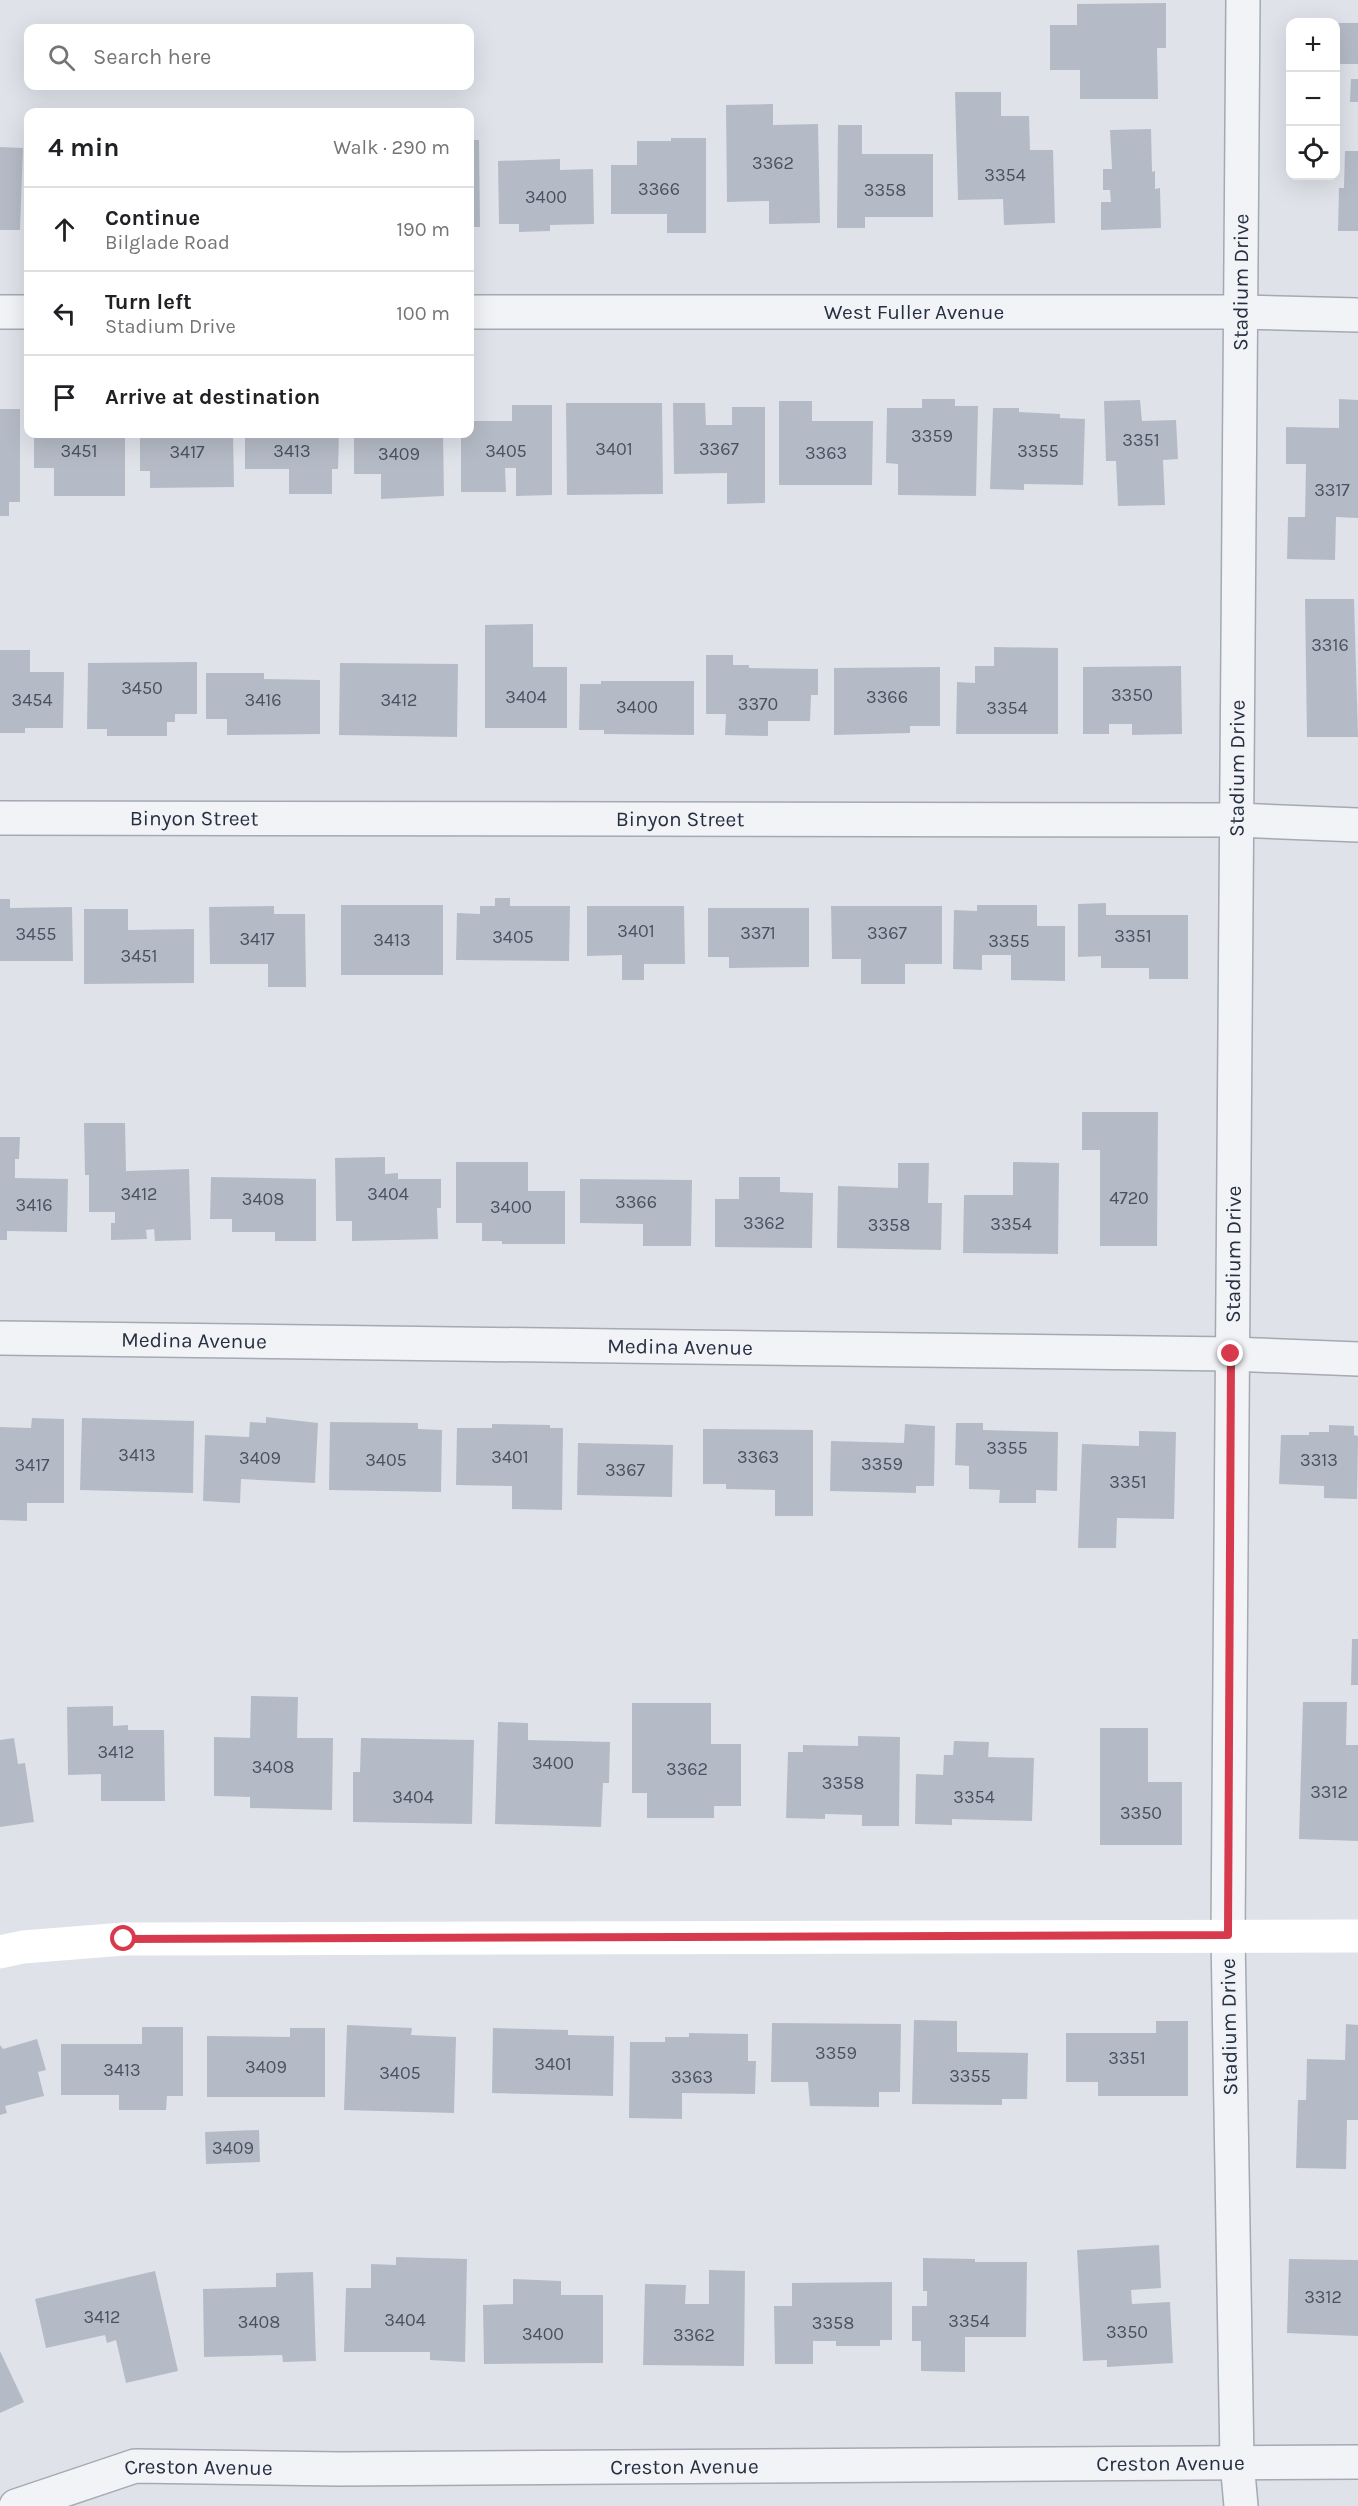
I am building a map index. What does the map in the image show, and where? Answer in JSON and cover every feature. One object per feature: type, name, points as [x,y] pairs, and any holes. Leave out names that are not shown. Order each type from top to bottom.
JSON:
[{"type":"street","name":"Stadium Drive","points":[[1241,2506],[1236,2462],[1228,1935],[1243,0]]},
{"type":"street","points":[[0,312],[24,312]]},
{"type":"street","name":"West Fuller Avenue","points":[[474,312],[1239,312],[1358,315]]},
{"type":"street","name":"Binyon Street","points":[[0,818],[1236,820],[1358,825]]},
{"type":"street","name":"Medina Avenue","points":[[0,1338],[1231,1354],[1358,1359]]},
{"type":"street","points":[[0,1952],[23,1947],[124,1939],[1358,1936]]},
{"type":"street","name":"Creston Avenue","points":[[16,2506],[135,2466],[352,2469],[1358,2462]]},
{"type":"building","points":[[1166,3],[1166,48],[1157,48],[1158,99],[1080,99],[1080,70],[1050,70],[1050,25],[1077,25],[1077,4]]},
{"type":"building","points":[[1340,23],[1358,23],[1358,64],[1340,64]]},
{"type":"building","points":[[1351,79],[1358,79],[1358,102],[1350,102]]},
{"type":"building","points":[[955,92],[1001,92],[1001,116],[1029,116],[1030,150],[1053,150],[1055,223],[1004,225],[1003,199],[958,200]]},
{"type":"building","points":[[773,104],[773,125],[818,124],[820,223],[769,224],[769,201],[727,202],[726,105]]},
{"type":"building","points":[[838,125],[862,125],[862,154],[933,154],[933,217],[865,217],[865,228],[837,228]]},
{"type":"building","points":[[1151,129],[1152,172],[1155,171],[1155,189],[1160,188],[1161,228],[1101,230],[1101,202],[1111,202],[1110,190],[1103,190],[1103,169],[1112,169],[1110,130]]},
{"type":"building","points":[[671,138],[706,138],[706,233],[667,233],[667,214],[611,214],[611,165],[637,165],[637,141],[671,141]]},
{"type":"building","points":[[474,140],[479,140],[480,227],[474,227]]},
{"type":"building","points":[[0,147],[23,148],[20,230],[0,230]]},
{"type":"building","points":[[1345,151],[1358,151],[1358,231],[1338,231],[1339,188],[1344,188]]},
{"type":"building","points":[[560,159],[560,170],[593,169],[594,224],[550,225],[550,231],[519,232],[519,224],[499,224],[498,161]]},
{"type":"building","points":[[922,399],[955,399],[955,406],[978,406],[976,496],[898,495],[898,464],[886,463],[887,408],[922,408]]},
{"type":"building","points":[[1339,399],[1358,400],[1358,518],[1336,517],[1335,560],[1287,559],[1288,517],[1305,517],[1306,464],[1286,464],[1286,427],[1339,428]]},
{"type":"building","points":[[1140,400],[1142,421],[1176,420],[1178,459],[1163,460],[1165,505],[1118,506],[1116,461],[1106,461],[1104,401]]},
{"type":"building","points":[[779,401],[812,401],[812,421],[873,421],[872,485],[779,485]]},
{"type":"building","points":[[566,403],[662,403],[663,494],[567,495]]},
{"type":"building","points":[[673,403],[705,403],[706,425],[732,425],[732,407],[765,407],[765,503],[727,504],[727,473],[674,474]]},
{"type":"building","points":[[512,405],[552,405],[552,495],[516,496],[516,468],[505,468],[506,492],[461,492],[461,438],[474,438],[474,421],[512,421]]},
{"type":"building","points":[[993,408],[1019,408],[1019,412],[1060,414],[1060,418],[1085,419],[1083,485],[1024,484],[1024,490],[990,489]]},
{"type":"building","points":[[0,409],[20,409],[20,502],[9,502],[9,516],[0,516]]},
{"type":"building","points":[[34,438],[125,438],[125,496],[54,496],[54,468],[34,468]]},
{"type":"building","points":[[140,438],[233,438],[234,487],[150,488],[150,471],[140,471]]},
{"type":"building","points":[[245,438],[339,438],[338,469],[332,469],[332,494],[289,494],[289,469],[245,469]]},
{"type":"building","points":[[354,438],[443,438],[444,496],[381,499],[381,474],[354,474]]},
{"type":"building","points":[[1305,599],[1354,599],[1358,737],[1307,737]]},
{"type":"building","points":[[533,624],[533,667],[567,667],[567,728],[485,728],[485,625]]},
{"type":"building","points":[[994,647],[1058,648],[1058,734],[956,734],[957,682],[975,683],[975,666],[994,666]]},
{"type":"building","points":[[0,650],[30,650],[30,672],[64,672],[63,728],[25,728],[25,733],[0,733]]},
{"type":"building","points":[[706,655],[733,655],[733,665],[749,665],[749,668],[818,669],[818,695],[811,695],[810,721],[768,721],[768,736],[725,735],[726,714],[706,714]]},
{"type":"building","points":[[197,662],[197,714],[175,714],[175,722],[167,722],[167,736],[107,736],[107,729],[87,729],[88,663]]},
{"type":"building","points":[[340,663],[458,664],[457,737],[339,735]]},
{"type":"building","points":[[1181,666],[1182,734],[1132,735],[1132,724],[1109,724],[1109,734],[1083,734],[1083,667]]},
{"type":"building","points":[[940,667],[940,726],[910,726],[910,733],[834,735],[834,668]]},
{"type":"building","points":[[206,673],[264,673],[264,679],[320,680],[320,734],[227,735],[227,719],[206,719]]},
{"type":"building","points":[[601,681],[694,681],[694,735],[604,734],[604,730],[579,730],[580,684],[601,684]]},
{"type":"building","points":[[495,898],[510,898],[510,906],[570,906],[569,961],[456,960],[457,913],[480,914],[480,906],[495,906]]},
{"type":"building","points":[[0,899],[10,899],[10,908],[72,907],[73,961],[0,961]]},
{"type":"building","points":[[1106,903],[1106,915],[1188,915],[1188,979],[1149,979],[1149,968],[1101,968],[1101,956],[1078,957],[1078,904]]},
{"type":"building","points":[[341,905],[443,905],[443,975],[341,975]]},
{"type":"building","points":[[977,905],[1037,905],[1037,926],[1065,926],[1065,981],[1011,980],[1011,955],[982,955],[982,970],[953,969],[954,910],[977,911]]},
{"type":"building","points":[[274,906],[274,914],[305,914],[306,987],[268,987],[268,964],[210,964],[209,907]]},
{"type":"building","points":[[587,906],[684,906],[685,964],[644,964],[644,980],[622,980],[622,955],[587,956]]},
{"type":"building","points":[[831,906],[942,906],[942,964],[905,964],[905,984],[861,984],[861,959],[832,959]]},
{"type":"building","points":[[708,908],[809,908],[809,967],[729,968],[729,957],[708,957]]},
{"type":"building","points":[[84,909],[128,909],[128,930],[194,929],[194,983],[84,984]]},
{"type":"building","points":[[1082,1112],[1158,1112],[1157,1246],[1100,1246],[1100,1150],[1082,1150]]},
{"type":"building","points":[[84,1123],[125,1123],[126,1171],[189,1169],[191,1240],[155,1241],[154,1229],[146,1230],[147,1239],[111,1240],[111,1223],[115,1223],[115,1212],[89,1212],[89,1175],[85,1175]]},
{"type":"building","points":[[0,1137],[20,1137],[19,1159],[15,1159],[15,1178],[68,1179],[67,1232],[7,1231],[7,1240],[0,1240]]},
{"type":"building","points":[[385,1157],[385,1174],[398,1173],[398,1179],[441,1179],[441,1208],[437,1208],[438,1239],[352,1241],[352,1221],[336,1221],[335,1158]]},
{"type":"building","points":[[456,1162],[528,1162],[528,1191],[565,1191],[565,1244],[502,1244],[502,1241],[482,1241],[482,1223],[456,1223]]},
{"type":"building","points":[[1013,1162],[1059,1163],[1058,1254],[963,1253],[964,1195],[1013,1195]]},
{"type":"building","points":[[898,1163],[929,1163],[928,1203],[942,1203],[941,1250],[837,1248],[838,1186],[898,1188]]},
{"type":"building","points":[[211,1177],[316,1179],[316,1241],[275,1241],[275,1232],[232,1232],[232,1219],[210,1219]]},
{"type":"building","points":[[739,1177],[780,1177],[780,1192],[813,1193],[812,1248],[715,1247],[715,1199],[739,1199]]},
{"type":"building","points":[[580,1179],[692,1180],[691,1246],[643,1246],[643,1224],[580,1223]]},
{"type":"building","points":[[266,1417],[318,1423],[315,1483],[241,1479],[240,1503],[203,1501],[205,1435],[249,1437],[250,1422],[266,1423]]},
{"type":"building","points":[[32,1418],[64,1419],[64,1503],[27,1503],[27,1521],[0,1520],[0,1427],[31,1428]]},
{"type":"building","points":[[82,1418],[194,1421],[193,1493],[80,1490]]},
{"type":"building","points":[[330,1422],[418,1423],[418,1429],[442,1430],[441,1492],[329,1490]]},
{"type":"building","points":[[956,1423],[983,1423],[983,1430],[1058,1432],[1057,1491],[1036,1490],[1036,1503],[999,1503],[1000,1490],[969,1489],[969,1466],[955,1465]]},
{"type":"building","points":[[492,1424],[550,1425],[550,1428],[563,1428],[562,1510],[512,1509],[512,1486],[456,1485],[457,1428],[492,1428]]},
{"type":"building","points":[[905,1424],[935,1426],[934,1486],[916,1486],[916,1493],[830,1491],[831,1441],[904,1443]]},
{"type":"building","points":[[1329,1425],[1354,1426],[1354,1435],[1358,1436],[1357,1499],[1324,1498],[1324,1486],[1279,1484],[1281,1435],[1329,1432]]},
{"type":"building","points":[[703,1429],[813,1430],[813,1516],[775,1516],[775,1490],[726,1489],[726,1484],[703,1484]]},
{"type":"building","points":[[1139,1431],[1176,1432],[1174,1519],[1117,1518],[1116,1548],[1078,1548],[1082,1444],[1139,1446]]},
{"type":"building","points":[[578,1443],[673,1445],[672,1497],[577,1495]]},
{"type":"building","points":[[1352,1639],[1358,1639],[1358,1685],[1351,1685]]},
{"type":"building","points":[[251,1696],[298,1697],[297,1738],[333,1738],[332,1810],[250,1808],[250,1797],[214,1796],[214,1737],[250,1738]]},
{"type":"building","points":[[1303,1702],[1347,1702],[1346,1745],[1358,1745],[1358,1841],[1299,1839]]},
{"type":"building","points":[[632,1703],[711,1703],[711,1744],[741,1744],[741,1806],[714,1806],[714,1818],[647,1818],[647,1793],[632,1793]]},
{"type":"building","points":[[113,1706],[113,1726],[128,1725],[128,1730],[164,1730],[165,1801],[101,1801],[101,1774],[68,1775],[67,1707]]},
{"type":"building","points":[[498,1722],[528,1723],[528,1740],[610,1742],[609,1783],[603,1783],[601,1827],[495,1824]]},
{"type":"building","points":[[1100,1728],[1148,1728],[1148,1782],[1182,1782],[1182,1845],[1100,1845]]},
{"type":"building","points":[[858,1736],[900,1737],[899,1826],[862,1826],[862,1815],[825,1814],[825,1819],[786,1818],[788,1752],[803,1752],[803,1745],[858,1746]]},
{"type":"building","points":[[14,1738],[18,1764],[25,1763],[34,1822],[0,1827],[0,1740]]},
{"type":"building","points":[[361,1738],[474,1740],[472,1824],[353,1822],[353,1772],[360,1772]]},
{"type":"building","points":[[954,1741],[989,1742],[988,1757],[1034,1758],[1032,1821],[952,1819],[952,1825],[915,1824],[916,1774],[943,1775],[944,1755],[953,1755]]},
{"type":"building","points":[[914,2020],[957,2021],[957,2052],[1028,2053],[1027,2099],[1002,2099],[1002,2105],[912,2104]]},
{"type":"building","points":[[1156,2021],[1188,2021],[1188,2096],[1098,2096],[1098,2082],[1066,2082],[1066,2033],[1156,2033]]},
{"type":"building","points":[[772,2023],[901,2024],[900,2092],[879,2092],[879,2107],[810,2106],[808,2082],[771,2082]]},
{"type":"building","points":[[1346,2024],[1358,2025],[1358,2120],[1347,2120],[1346,2169],[1296,2168],[1298,2100],[1306,2100],[1307,2059],[1345,2060]]},
{"type":"building","points":[[347,2025],[412,2028],[411,2035],[456,2037],[454,2113],[344,2110]]},
{"type":"building","points":[[142,2027],[183,2027],[183,2096],[167,2096],[166,2110],[119,2110],[119,2095],[61,2095],[61,2044],[142,2044]]},
{"type":"building","points":[[290,2028],[325,2028],[325,2097],[207,2097],[207,2036],[290,2037]]},
{"type":"building","points":[[493,2028],[568,2030],[568,2035],[614,2036],[613,2096],[492,2093]]},
{"type":"building","points":[[689,2033],[748,2034],[748,2061],[756,2061],[755,2094],[682,2093],[682,2119],[629,2118],[630,2042],[665,2042],[665,2037],[689,2037]]},
{"type":"building","points":[[37,2039],[46,2070],[38,2072],[44,2096],[5,2106],[7,2113],[0,2115],[0,2045],[3,2049]]},
{"type":"building","points":[[259,2130],[260,2162],[206,2164],[205,2132]]},
{"type":"building","points":[[1159,2245],[1161,2288],[1131,2290],[1132,2304],[1170,2302],[1173,2363],[1107,2367],[1107,2360],[1083,2361],[1077,2250]]},
{"type":"building","points":[[396,2257],[467,2259],[465,2362],[430,2360],[430,2352],[344,2352],[346,2288],[371,2288],[371,2264],[396,2265]]},
{"type":"building","points":[[923,2258],[975,2259],[975,2262],[1027,2262],[1026,2337],[965,2337],[965,2372],[921,2371],[921,2341],[912,2341],[912,2306],[927,2306],[927,2291],[923,2291]]},
{"type":"building","points":[[1289,2259],[1358,2260],[1358,2336],[1287,2333]]},
{"type":"building","points":[[709,2270],[745,2271],[744,2366],[643,2365],[645,2284],[686,2285],[685,2304],[709,2304]]},
{"type":"building","points":[[155,2271],[178,2371],[126,2383],[116,2340],[107,2343],[105,2335],[46,2348],[35,2299]]},
{"type":"building","points":[[313,2272],[316,2361],[283,2362],[282,2355],[204,2357],[203,2289],[276,2287],[276,2273]]},
{"type":"building","points":[[513,2279],[561,2281],[561,2295],[603,2295],[603,2363],[484,2364],[483,2305],[513,2304]]},
{"type":"building","points":[[892,2282],[892,2340],[880,2340],[880,2346],[836,2346],[836,2341],[813,2341],[813,2364],[775,2364],[774,2306],[792,2306],[792,2283]]},
{"type":"building","points":[[0,2351],[24,2402],[0,2413]]},
{"type":"route","points":[[124,1939],[1228,1935],[1231,1354]]}]
